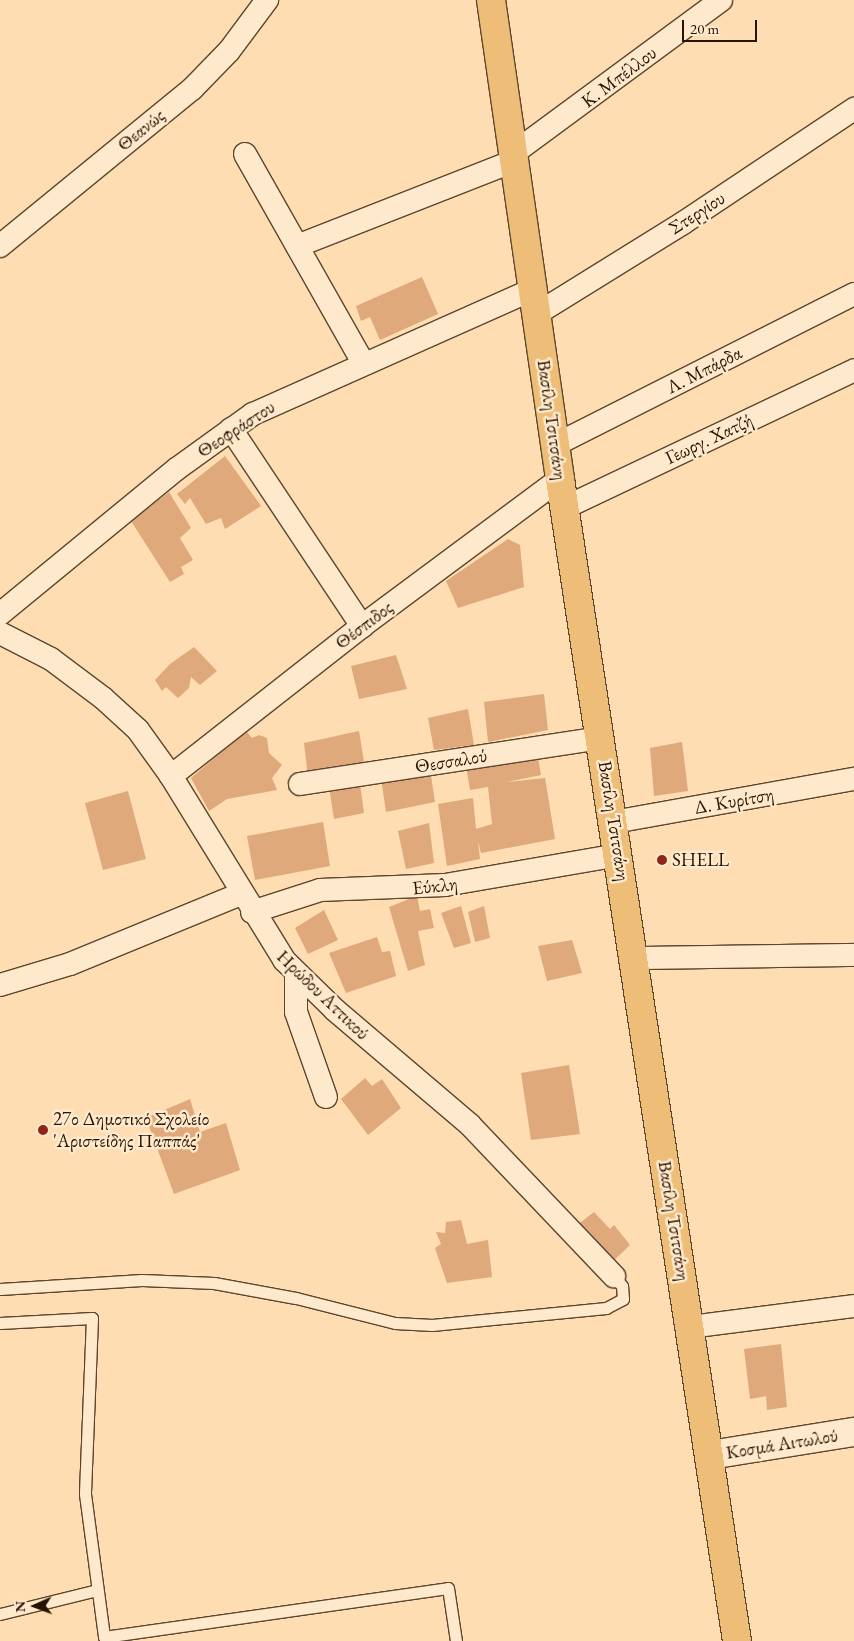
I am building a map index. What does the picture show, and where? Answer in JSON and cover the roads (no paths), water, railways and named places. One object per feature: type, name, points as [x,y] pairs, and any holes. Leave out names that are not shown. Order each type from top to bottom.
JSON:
[{"type":"main road","name":"Βασίλη Τσιτσάνη","points":[[492,0],[564,508],[635,958],[737,1641]]},
{"type":"street","name":"Θεανώς","points":[[0,246],[192,90],[229,51],[267,0]]},
{"type":"street","name":"Κ. Μπέλλου","points":[[297,246],[515,156],[721,0]]},
{"type":"street","name":"Στεργίου","points":[[536,301],[683,223],[854,109]]},
{"type":"street","points":[[245,154],[364,364]]},
{"type":"street","name":"Λ. Μπάρδα","points":[[555,445],[854,294]]},
{"type":"street","name":"Θεοφράστου","points":[[0,614],[231,429],[267,407],[364,364],[536,301]]},
{"type":"street","name":"Γεωργ. Χατζή","points":[[564,508],[854,370]]},
{"type":"street","points":[[231,429],[362,626]]},
{"type":"street","name":"Θέσπιδος","points":[[171,776],[362,626],[560,479]]},
{"type":"street","name":"Ηρώδου Αττικού","points":[[0,633],[29,645],[103,698],[150,744],[272,945],[296,974],[470,1126],[614,1276]]},
{"type":"street","name":"Θεσσαλού","points":[[300,784],[601,738]]},
{"type":"street","name":"Δ. Κυρίτση","points":[[614,822],[854,779]]},
{"type":"street","name":"Εύκλη","points":[[0,985],[70,964],[246,903],[320,890],[445,885],[619,855]]},
{"type":"street","points":[[635,958],[854,955]]},
{"type":"street","points":[[296,974],[296,1012],[326,1097]]},
{"type":"street","points":[[690,1327],[854,1306]]},
{"type":"street","name":"Κοσμά Αιτωλού","points":[[710,1455],[854,1432]]},
{"type":"lane","points":[[0,1289],[142,1280],[214,1283],[296,1298],[395,1323],[432,1325],[606,1308],[623,1299],[622,1286],[614,1276]]},
{"type":"lane","points":[[0,1322],[92,1318],[85,1494],[104,1637],[138,1637],[448,1588],[456,1641]]},
{"type":"lane","points":[[0,1614],[97,1590]]},
{"type":"place","name":"SHELL","points":[[662,860]]},
{"type":"place","name":"27ο Δημοτικό Σχολείο 'Αριστείδης Παππάς'","points":[[43,1130]]}]
